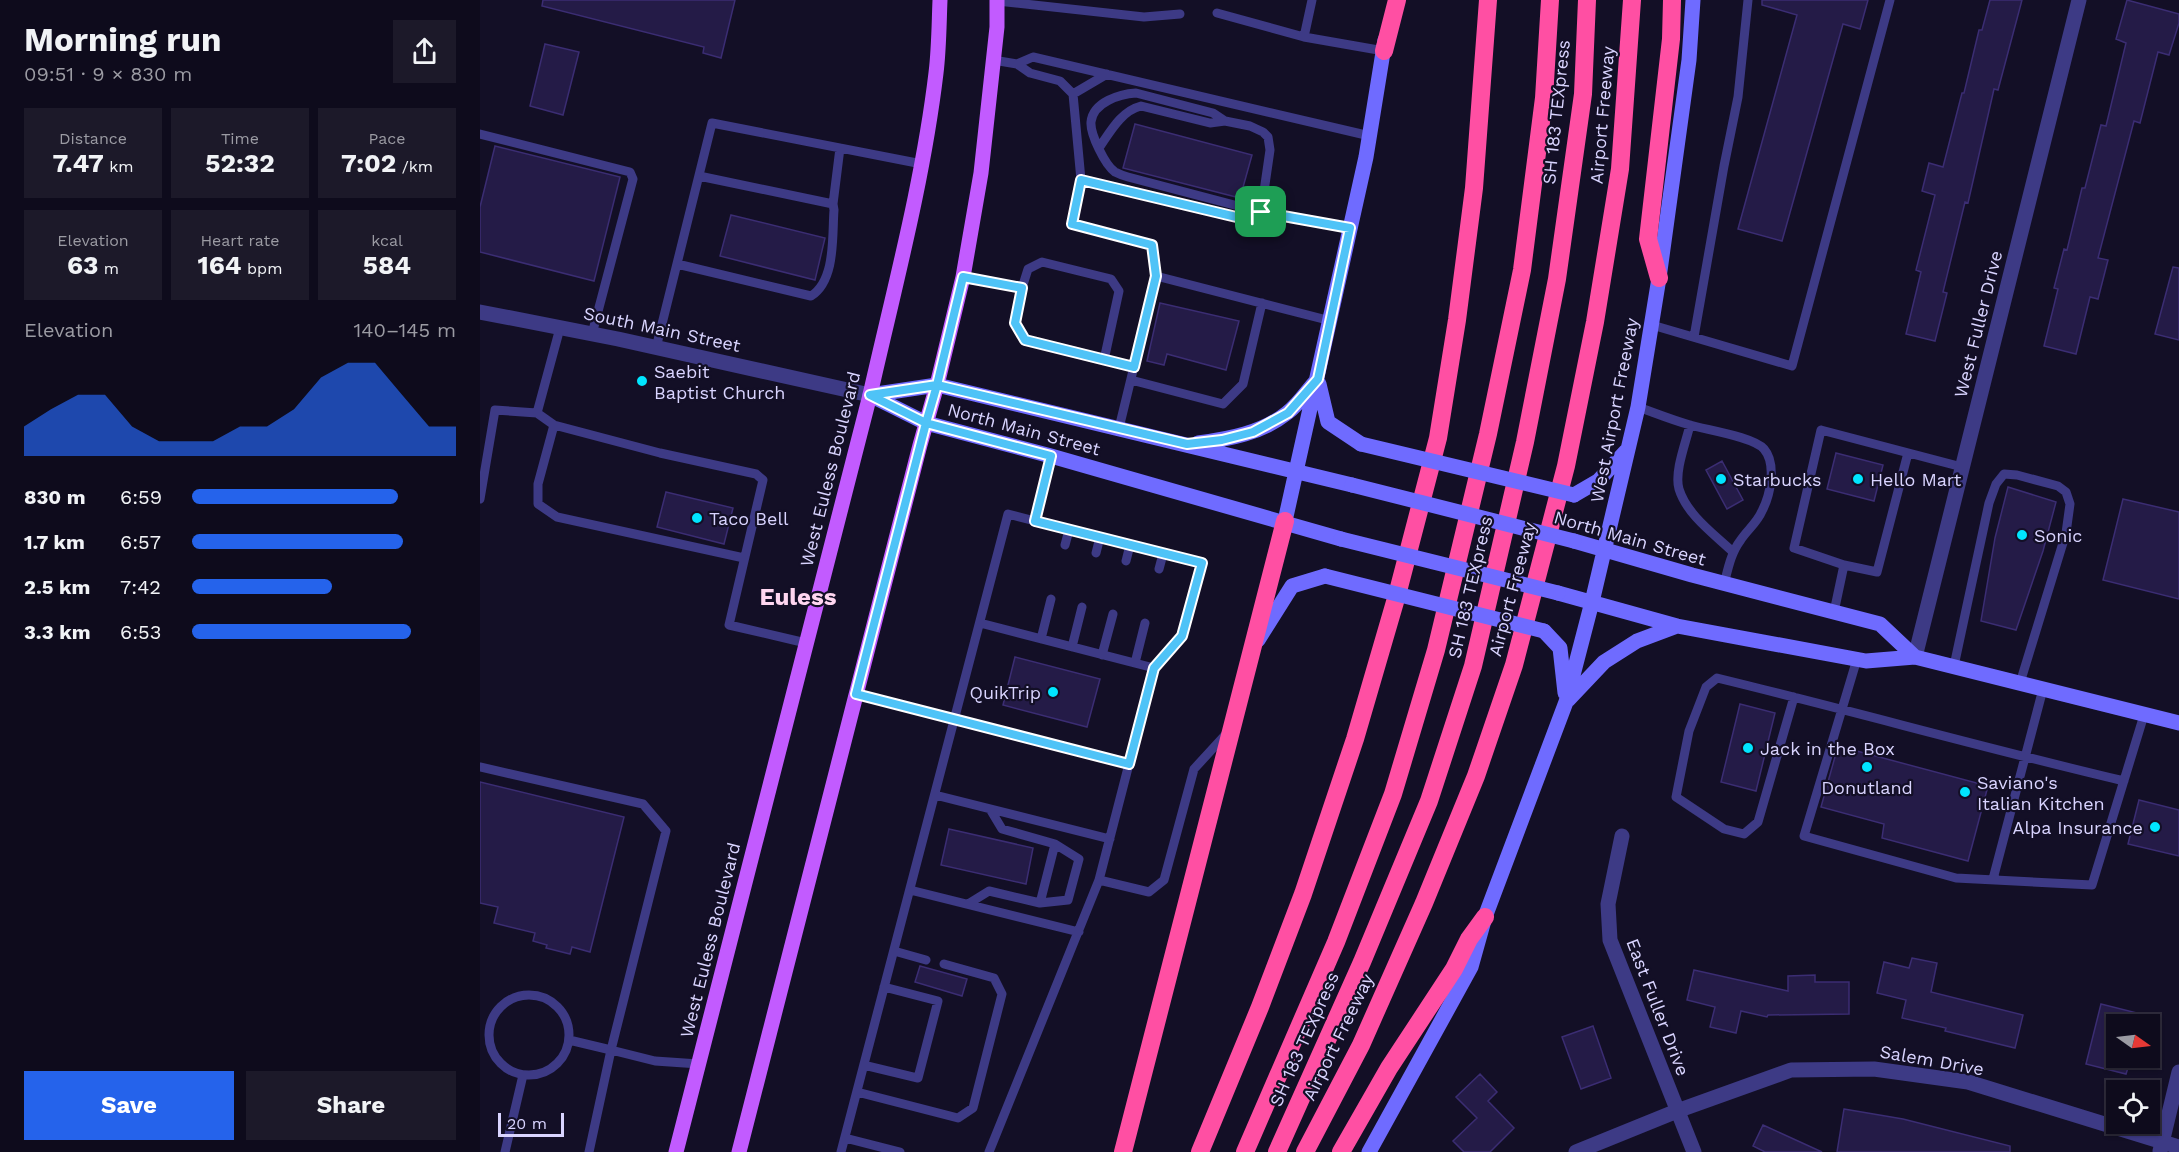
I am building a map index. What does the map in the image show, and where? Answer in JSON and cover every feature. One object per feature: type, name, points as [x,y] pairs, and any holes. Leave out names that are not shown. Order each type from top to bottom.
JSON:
[{"type":"highway","points":[[1384,51],[1397,0]]},
{"type":"highway","points":[[1200,1152],[1260,1008],[1303,894],[1355,739],[1397,595],[1438,438],[1457,320],[1474,188],[1488,0]]},
{"type":"highway","name":"SH 183 TEXpress","points":[[1245,1152],[1335,942],[1389,804],[1436,650],[1488,434],[1522,270],[1544,98],[1550,0]]},
{"type":"highway","name":"SH 183 TEXpress","points":[[1277,1152],[1362,962],[1429,801],[1473,666],[1525,442],[1557,279],[1583,94],[1587,0]]},
{"type":"highway","points":[[1583,94],[1594,0]]},
{"type":"highway","name":"Airport Freeway","points":[[1305,1152],[1361,1045],[1424,903],[1476,776],[1514,665],[1566,466],[1595,322],[1620,169],[1632,0]]},
{"type":"highway","points":[[1659,278],[1648,238],[1671,39],[1672,0]]},
{"type":"highway","points":[[1123,1152],[1285,521]]},
{"type":"highway","points":[[1341,1152],[1389,1068],[1485,917]]},
{"type":"main road","name":"West Euless Boulevard","points":[[676,1152],[870,395],[922,164],[937,71],[940,0]]},
{"type":"main road","points":[[739,1152],[963,277],[981,173],[997,27],[997,0]]},
{"type":"main road","points":[[1285,521],[1298,471],[1370,136],[1384,51],[1389,0]]},
{"type":"main road","name":"West Airport Freeway","points":[[1370,1152],[1471,967],[1485,917],[1566,702],[1638,407],[1659,278],[1689,60],[1693,0]]},
{"type":"main road","points":[[1318,379],[1328,422],[1361,444],[1574,495],[1598,481],[1628,449]]},
{"type":"main road","points":[[1187,444],[1222,440],[1253,432],[1288,413],[1318,379]]},
{"type":"main road","name":"North Main Street","points":[[870,395],[937,385],[1298,471],[1574,541],[1724,584],[1880,624],[1914,657]]},
{"type":"main road","name":"North Main Street","points":[[870,395],[926,423],[1285,521],[1341,539],[1558,593],[1677,626],[1866,661],[1914,657],[2179,723]]},
{"type":"main road","points":[[1253,648],[1292,586],[1325,576],[1544,631],[1560,648],[1566,702]]},
{"type":"main road","points":[[1566,702],[1604,662],[1637,641],[1677,626]]},
{"type":"street","name":"West Fuller Drive","points":[[1914,657],[2079,0]]},
{"type":"street","name":"South Main Street","points":[[480,312],[870,395]]},
{"type":"street","name":"East Fuller Drive","points":[[1622,836],[1608,904],[1610,940],[1694,1152]]},
{"type":"street","name":"Salem Drive","points":[[1576,1152],[1677,1111],[1791,1070],[1874,1068],[1968,1082],[2161,1147],[2179,1147]]},
{"type":"street","points":[[2161,1147],[2179,1072]]},
{"type":"lane","points":[[997,0],[1144,17],[1180,14]]},
{"type":"lane","points":[[1304,37],[1312,0]]},
{"type":"lane","points":[[1694,337],[1738,97],[1748,0]]},
{"type":"lane","points":[[1652,325],[1792,366],[1890,0]]},
{"type":"lane","points":[[1217,13],[1304,37],[1384,51]]},
{"type":"lane","points":[[1017,64],[1033,57],[1370,136]]},
{"type":"lane","points":[[993,60],[1017,64],[1029,73],[1060,81],[1073,94],[1081,180],[1072,224],[1152,245],[1156,276],[1119,428]]},
{"type":"lane","points":[[1073,94],[1107,74]]},
{"type":"lane","points":[[1225,121],[1213,113],[1136,93],[1123,93],[1109,99],[1094,114],[1091,121],[1099,148],[1106,162],[1115,172],[1261,212],[1350,228]]},
{"type":"lane","points":[[1225,121],[1232,104]]},
{"type":"lane","points":[[1081,180],[1249,220],[1261,212],[1270,150],[1268,137],[1250,126],[1225,121],[1210,123],[1141,106],[1124,115],[1099,148]]},
{"type":"lane","points":[[656,348],[712,123],[922,164]]},
{"type":"lane","points":[[480,134],[630,172],[633,179],[592,334]]},
{"type":"lane","points":[[677,264],[812,296],[820,291],[831,255],[832,204],[840,148]]},
{"type":"lane","points":[[699,176],[832,204]]},
{"type":"lane","points":[[1104,360],[1119,291],[1111,279],[1042,262],[1028,269],[1015,323],[1025,340],[1104,360],[1134,367]]},
{"type":"lane","points":[[1156,276],[1331,321]]},
{"type":"lane","points":[[963,277],[1022,288]]},
{"type":"lane","points":[[1131,380],[1223,404],[1243,384],[1263,303]]},
{"type":"lane","points":[[537,412],[560,328]]},
{"type":"lane","points":[[1638,407],[1690,425],[1757,442],[1766,450],[1771,466],[1763,511],[1733,552],[1724,584]]},
{"type":"lane","points":[[480,499],[495,410],[537,412],[554,425],[660,453],[756,474],[763,480],[729,625],[806,644]]},
{"type":"lane","points":[[554,425],[538,484],[538,504],[557,517],[744,558]]},
{"type":"lane","points":[[1690,425],[1680,465],[1679,488],[1691,512],[1733,552]]},
{"type":"lane","points":[[1908,453],[1876,573],[1794,548],[1821,430],[1962,467]]},
{"type":"lane","points":[[1035,521],[1051,456]]},
{"type":"lane","points":[[1954,666],[1989,503],[1996,484],[2004,474],[2017,475],[2058,486],[2066,492],[2070,504],[2066,532],[2020,683]]},
{"type":"lane","points":[[841,1152],[1008,514],[1202,563],[1182,636],[1154,668],[1099,880],[989,1152]]},
{"type":"lane","points":[[1065,546],[1069,530]]},
{"type":"lane","points":[[1096,553],[1100,537]]},
{"type":"lane","points":[[1126,561],[1130,545]]},
{"type":"lane","points":[[1159,569],[1163,554]]},
{"type":"lane","points":[[1834,612],[1844,565]]},
{"type":"lane","points":[[1041,639],[1052,598]]},
{"type":"lane","points":[[1072,647],[1082,606]]},
{"type":"lane","points":[[1102,655],[1113,614]]},
{"type":"lane","points":[[980,623],[1154,668]]},
{"type":"lane","points":[[1135,663],[1145,623]]},
{"type":"lane","points":[[1857,659],[1804,836],[1956,878],[2092,885],[2144,715]]},
{"type":"lane","points":[[1794,696],[1758,822],[1744,834],[1724,829],[1676,796],[1689,731],[1706,687],[1717,678],[1794,696],[2025,758],[2124,781]]},
{"type":"lane","points":[[1993,879],[2043,689]]},
{"type":"lane","points":[[856,694],[1129,764]]},
{"type":"lane","points":[[1099,880],[1149,892],[1164,880],[1194,769],[1230,729]]},
{"type":"lane","points":[[480,767],[643,804],[666,831],[611,1050],[589,1152]]},
{"type":"lane","points":[[935,795],[1110,839]]},
{"type":"lane","points":[[968,904],[989,891],[1040,903],[1068,900],[1078,859],[1055,844],[1002,830],[990,809]]},
{"type":"lane","points":[[1040,903],[1055,844]]},
{"type":"lane","points":[[910,890],[1078,932]]},
{"type":"lane","points":[[894,951],[926,960]]},
{"type":"lane","points":[[857,1092],[958,1118],[973,1108],[1002,994],[994,978],[944,964]]},
{"type":"lane","points":[[864,1065],[918,1078],[938,1001],[884,987]]},
{"type":"lane","points":[[528,994],[542,996],[564,1013],[569,1026],[569,1040],[566,1053],[548,1071],[536,1075],[523,1075],[511,1072],[496,1059],[484,1028],[502,1004],[514,997],[528,994]]},
{"type":"lane","points":[[569,1040],[655,1061],[699,1064]]},
{"type":"lane","points":[[505,1152],[523,1075]]},
{"type":"lane","points":[[844,1138],[900,1152]]},
{"type":"building","points":[[543,0],[735,0],[721,58],[703,53],[704,47],[542,6]]},
{"type":"building","points":[[1762,0],[1868,0],[1860,29],[1843,24],[1782,241],[1738,229],[1797,15],[1762,5]]},
{"type":"building","points":[[1990,0],[2022,0],[1998,90],[1994,89],[1968,203],[1965,202],[1943,292],[1947,293],[1935,341],[1906,334],[1921,272],[1916,270],[1935,195],[1922,191],[1929,163],[1943,167],[1979,30],[1982,30]]},
{"type":"building","points":[[2127,0],[2179,14],[2179,23],[2169,55],[2158,52],[2140,123],[2134,121],[2098,258],[2108,260],[2098,299],[2090,297],[2076,354],[2044,346],[2058,289],[2054,288],[2064,249],[2067,250],[2101,125],[2106,126],[2126,43],[2116,39]]},
{"type":"building","points":[[545,44],[579,52],[563,115],[530,106]]},
{"type":"building","points":[[1135,124],[1252,155],[1240,198],[1123,168]]},
{"type":"building","points":[[495,146],[620,177],[594,281],[480,252],[480,207]]},
{"type":"building","points":[[731,215],[825,238],[815,280],[720,256]]},
{"type":"building","points":[[2173,267],[2179,268],[2179,340],[2155,334]]},
{"type":"building","points":[[1160,303],[1239,321],[1226,370],[1167,354],[1164,365],[1147,361]]},
{"type":"building","points":[[1836,453],[1883,465],[1874,501],[1827,489]]},
{"type":"building","name":"Starbucks","points":[[1722,461],[1743,500],[1727,509],[1706,470]]},
{"type":"building","points":[[2008,487],[2056,502],[2043,551],[2016,630],[1981,621],[1995,538]]},
{"type":"building","points":[[666,492],[733,508],[724,544],[657,527]]},
{"type":"building","points":[[2123,499],[2179,512],[2179,599],[2103,580]]},
{"type":"building","points":[[1015,657],[1100,679],[1087,727],[1003,705]]},
{"type":"building","name":"Jack in the Box","points":[[1740,704],[1775,713],[1756,791],[1721,782]]},
{"type":"building","points":[[1838,746],[1988,786],[1968,861],[1882,838],[1884,824],[1821,807]]},
{"type":"building","points":[[480,782],[624,817],[590,952],[572,947],[570,954],[546,948],[547,945],[533,941],[535,933],[494,923],[498,907],[480,903]]},
{"type":"building","name":"Alpa Insurance","points":[[2139,800],[2179,810],[2179,856],[2128,844]]},
{"type":"building","points":[[949,829],[1033,848],[1026,884],[941,865]]},
{"type":"building","points":[[1912,958],[1937,963],[1931,992],[2023,1015],[2015,1048],[1902,1018],[1906,1000],[1877,993],[1884,962],[1909,968]]},
{"type":"building","points":[[920,966],[967,979],[962,996],[915,982]]},
{"type":"building","points":[[1694,970],[1788,991],[1788,976],[1815,975],[1815,982],[1849,982],[1849,1014],[1768,1015],[1767,1017],[1741,1011],[1736,1033],[1710,1027],[1715,1007],[1687,1000]]},
{"type":"building","points":[[2101,1004],[2141,1014],[2106,1014],[2106,1068],[2128,1068],[2126,1074],[2086,1064]]},
{"type":"building","points":[[1593,1026],[1611,1078],[1581,1089],[1562,1037]]},
{"type":"building","points":[[1480,1074],[1497,1092],[1488,1101],[1514,1128],[1490,1152],[1464,1152],[1453,1141],[1477,1118],[1456,1097]]},
{"type":"building","points":[[1844,1109],[1903,1119],[2010,1146],[2010,1152],[1837,1152]]},
{"type":"building","points":[[1763,1125],[1822,1152],[1765,1152],[1753,1146]]},
{"type":"place","name":"Saebit Baptist Church","points":[[642,381]]},
{"type":"place","name":"Starbucks","points":[[1721,479]]},
{"type":"place","name":"Hello Mart","points":[[1858,479]]},
{"type":"place","name":"Taco Bell","points":[[697,518]]},
{"type":"place","name":"Sonic","points":[[2022,535]]},
{"type":"place","name":"QuikTrip","points":[[1053,692]]},
{"type":"place","name":"Jack in the Box","points":[[1748,748]]},
{"type":"place","name":"Donutland","points":[[1867,767]]},
{"type":"place","name":"Saviano's Italian Kitchen","points":[[1965,792]]},
{"type":"place","name":"Alpa Insurance","points":[[2155,827]]},
{"type":"district","name":"Euless","points":[[798,597]]},
{"type":"route","points":[[1261,212],[1249,220],[1081,180],[1072,224],[1152,245],[1156,276],[1134,367],[1025,340],[1015,323],[1022,288],[963,277],[937,385],[926,423],[1051,456],[1035,521],[1202,563],[1182,636],[1154,668],[1129,764],[856,694],[926,423],[870,395],[937,385],[1187,444],[1222,440],[1253,432],[1288,413],[1318,379],[1350,228],[1261,212]]}]
